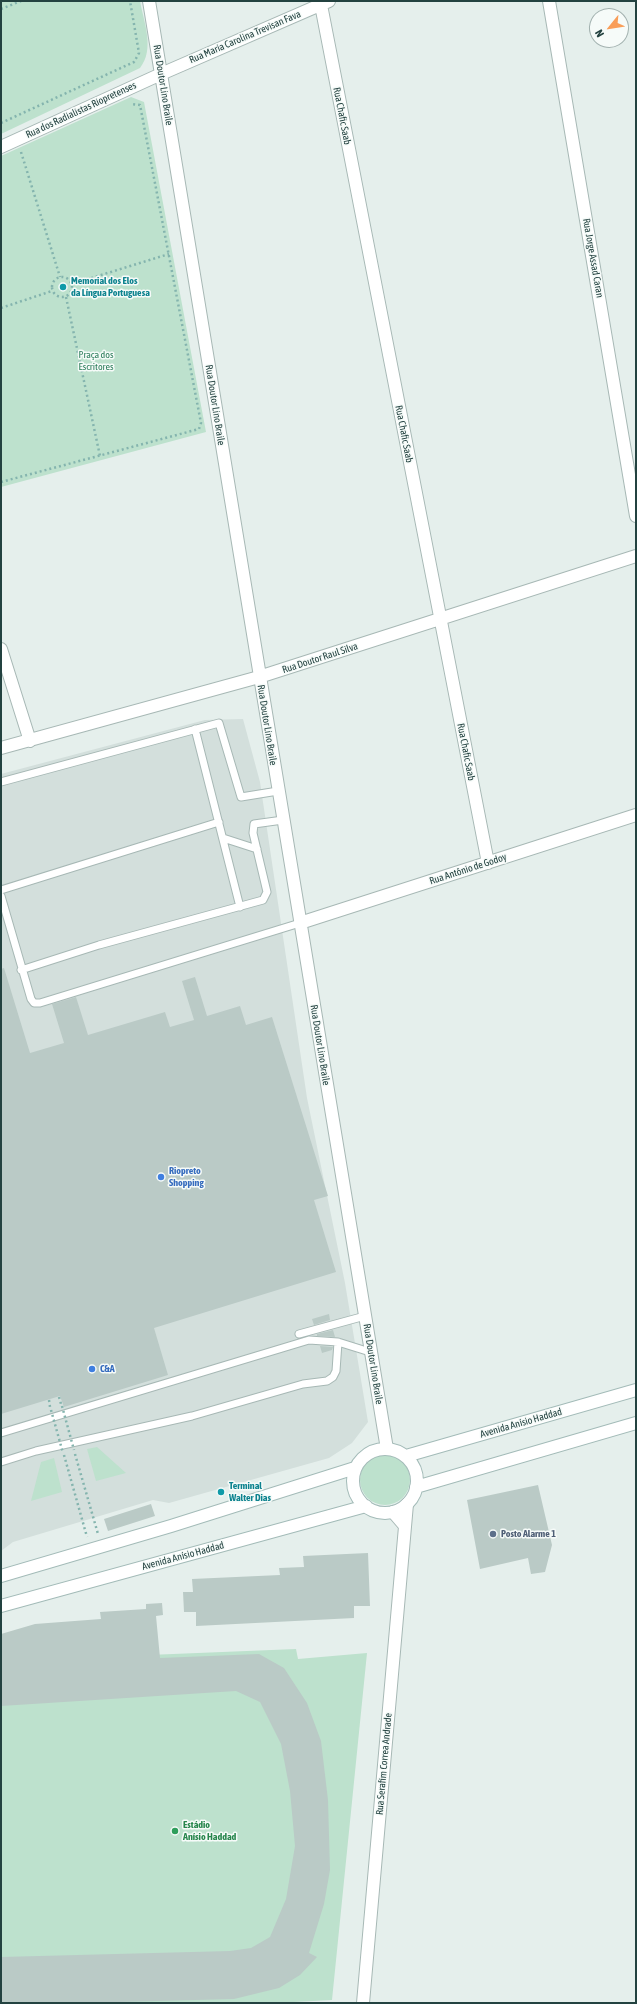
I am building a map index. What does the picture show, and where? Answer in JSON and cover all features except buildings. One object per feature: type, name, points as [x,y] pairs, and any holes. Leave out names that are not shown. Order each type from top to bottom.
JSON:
[{"type":"street","name":"Rua Doutor Lino Braile","points":[[149,1],[387,1449]]},
{"type":"street","name":"Rua Jorge Assad Caran","points":[[549,1],[636,516]]},
{"type":"street","name":"Rua Maria Carolina Trevisan Fava","points":[[161,74],[325,3]]},
{"type":"street","name":"Rua Chafic Saab","points":[[325,3],[440,620],[488,863]]},
{"type":"street","name":"Rua dos Radialistas Riopretenses","points":[[1,147],[161,74]]},
{"type":"street","name":"Rua Doutor Raul Silva","points":[[1,748],[259,677],[636,556]]},
{"type":"street","points":[[1,649],[30,741]]},
{"type":"street","name":"Rua Antônio de Godoy","points":[[300,923],[636,815]]},
{"type":"street","name":"Avenida Anísio Haddad","points":[[406,1456],[636,1390]]},
{"type":"street","points":[[416,1487],[636,1424]]},
{"type":"street","points":[[377,1449],[397,1451],[406,1456],[416,1475],[416,1487],[413,1496],[407,1504],[393,1512],[384,1513],[366,1506],[359,1499],[354,1489],[353,1479],[355,1468],[360,1460],[377,1449]]},
{"type":"street","points":[[1,1576],[96,1549],[355,1468]]},
{"type":"street","name":"Rua Serafim Correa Andrade","points":[[363,2003],[407,1504]]},
{"type":"street","name":"Avenida Anísio Haddad","points":[[1,1606],[366,1506]]},
{"type":"street","points":[[393,1512],[405,1526]]},
{"type":"lane","points":[[1,782],[219,723],[241,797],[278,791]]},
{"type":"lane","points":[[195,729],[240,907]]},
{"type":"lane","points":[[21,970],[99,946],[263,900],[267,892],[253,833],[254,824],[283,820]]},
{"type":"lane","points":[[1,890],[219,822]]},
{"type":"lane","points":[[223,838],[257,849]]},
{"type":"lane","points":[[1,896],[30,1000],[34,1003],[40,1004],[300,923]]},
{"type":"lane","points":[[299,1334],[365,1316]]},
{"type":"lane","points":[[1,1433],[300,1342],[310,1340],[338,1342],[370,1352]]},
{"type":"lane","points":[[1,1462],[36,1451],[192,1416],[303,1384],[327,1381],[333,1377],[336,1371],[338,1342]]},
{"type":"path","points":[[1,9],[21,1]]},
{"type":"path","points":[[1,123],[134,62],[139,53],[130,1]]},
{"type":"path","points":[[1,482],[199,429],[200,423],[140,105],[127,103]]},
{"type":"path","points":[[14,155],[28,149]]},
{"type":"path","points":[[20,152],[60,277]]},
{"type":"path","points":[[72,284],[168,254]]},
{"type":"path","points":[[60,277],[66,278],[72,284],[72,291],[66,297]]},
{"type":"path","points":[[52,291],[53,283],[60,277]]},
{"type":"path","points":[[52,291],[57,296],[66,297]]},
{"type":"path","points":[[1,308],[52,291]]},
{"type":"path","points":[[66,297],[100,456]]},
{"type":"path","points":[[62,1406],[74,1450],[96,1549]]},
{"type":"path","points":[[51,1410],[63,1453],[96,1549]]},
{"type":"shaded area","points":[[243,719],[260,782],[307,1098],[345,1283],[368,1422],[352,1443],[329,1458],[169,1503],[153,1500],[13,1542],[1,1551],[1,774],[205,720]]},
{"type":"green space","points":[[1,1],[140,1],[148,44],[144,61],[140,68],[1,134]]},
{"type":"green space","name":"Praça dos Escritores","points":[[131,97],[144,102],[206,432],[1,487],[1,156]]},
{"type":"green space","points":[[97,1447],[126,1473],[96,1481],[87,1449]]},
{"type":"green space","points":[[380,1455],[390,1455],[403,1462],[410,1475],[410,1485],[403,1498],[390,1505],[380,1505],[371,1501],[364,1494],[360,1485],[360,1475],[364,1466],[371,1459]]},
{"type":"green space","points":[[54,1458],[62,1492],[31,1501],[41,1462]]},
{"type":"green space","name":"Estádio Anísio Haddad","points":[[296,1649],[298,1659],[367,1653],[332,2000],[275,2003],[1,2003],[1,1661]]},
{"type":"place","name":"Memorial dos Elos da Língua Portuguesa","points":[[63,287]]},
{"type":"place","name":"Riopreto Shopping","points":[[161,1177]]},
{"type":"place","name":"C&A","points":[[92,1369]]},
{"type":"place","name":"Terminal Walter Dias","points":[[221,1492]]},
{"type":"place","name":"Posto Alarme 1","points":[[493,1534]]},
{"type":"place","name":"Estádio Anísio Haddad","points":[[175,1831]]}]
